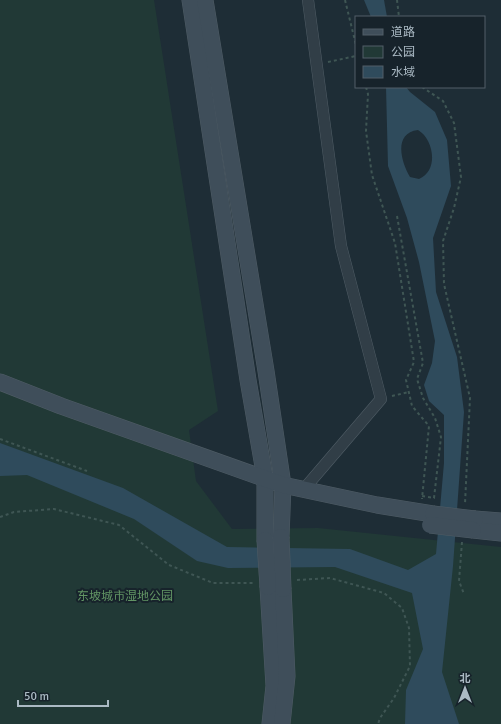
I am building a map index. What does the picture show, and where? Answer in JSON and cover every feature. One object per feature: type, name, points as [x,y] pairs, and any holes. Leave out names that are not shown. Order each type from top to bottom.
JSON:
[{"type":"main road","points":[[190,0],[265,484],[265,540],[276,585]]},
{"type":"main road","points":[[205,0],[266,371],[283,490],[281,537],[276,585],[273,722]]},
{"type":"main road","points":[[0,382],[283,490],[428,517]]},
{"type":"main road","points":[[0,391],[31,404],[242,480],[265,484]]},
{"type":"main road","points":[[283,490],[304,489],[470,528],[501,533]]},
{"type":"main road","points":[[470,528],[501,521]]},
{"type":"street","points":[[304,489],[381,399],[342,246],[308,0]]},
{"type":"path","points":[[345,0],[355,41]]},
{"type":"path","points":[[397,0],[399,16]]},
{"type":"path","points":[[316,64],[355,56]]},
{"type":"path","points":[[366,88],[368,94],[366,131],[372,175],[395,243],[414,362],[406,380],[412,406],[429,426],[422,496],[428,517]]},
{"type":"path","points":[[424,88],[443,101],[454,123],[461,178],[454,208],[442,241],[444,284],[470,398],[465,505]]},
{"type":"path","points":[[397,216],[423,362],[417,379],[423,398],[435,418],[441,437],[434,498],[422,496]]},
{"type":"path","points":[[381,399],[409,392]]},
{"type":"path","points":[[0,439],[87,471]]},
{"type":"path","points":[[0,517],[14,512],[54,509],[119,525],[169,564],[214,583],[276,585],[330,578],[384,593],[402,608],[409,628],[410,666],[394,698],[380,718],[378,724]]},
{"type":"path","points":[[464,594],[459,581],[470,528]]},
{"type":"green space","name":"东坡城市湿地公园","points":[[0,0],[154,0],[218,411],[189,430],[196,481],[232,529],[318,528],[501,547],[501,724],[0,724]]},
{"type":"water","points":[[364,0],[384,0],[387,16],[371,16]]},
{"type":"water","points":[[386,88],[407,88],[435,112],[447,140],[451,186],[433,238],[436,292],[457,357],[464,412],[453,566],[442,672],[459,724],[405,724],[406,690],[423,649],[412,593],[335,567],[228,568],[197,561],[134,519],[27,475],[0,476],[0,443],[123,488],[227,547],[350,549],[408,570],[436,554],[444,463],[444,415],[429,401],[424,385],[432,363],[435,341],[419,262],[407,218],[388,166]],"holes":[[[418,130],[428,140],[432,155],[430,169],[419,179],[410,177],[402,156],[402,142],[405,136],[410,132]]]}]
